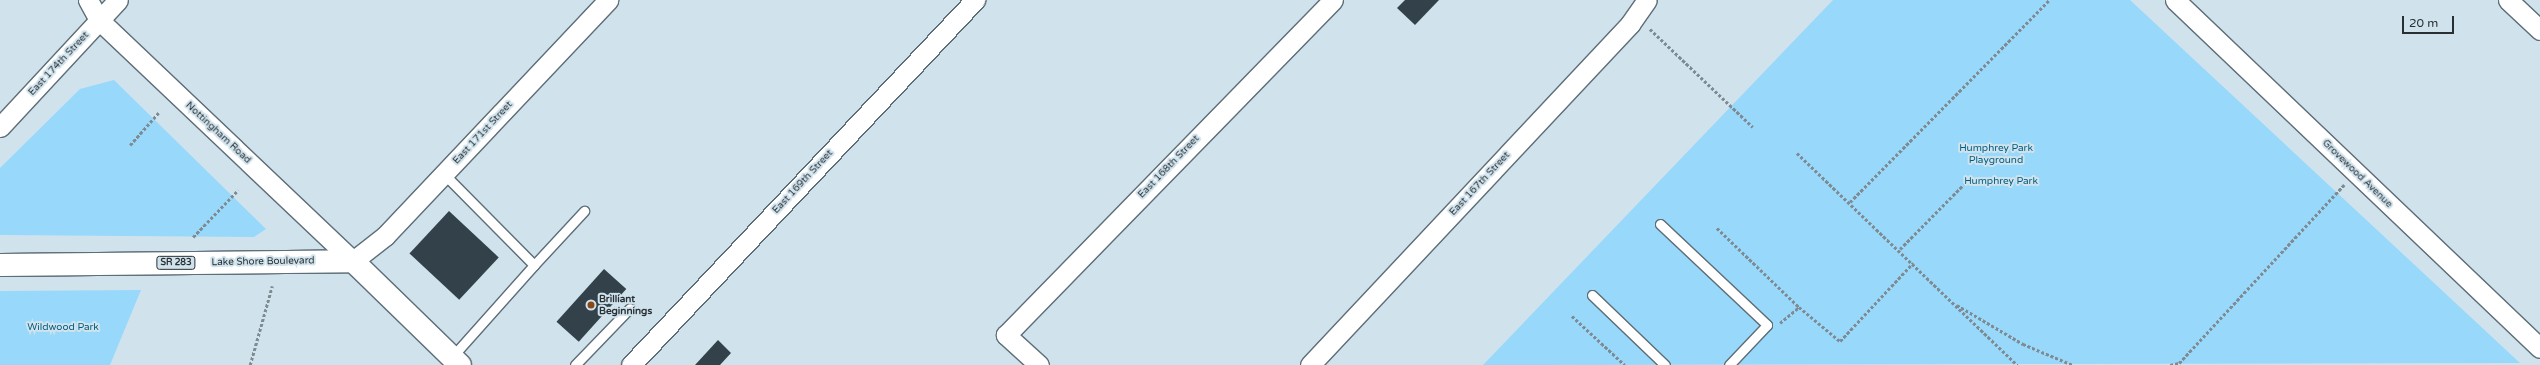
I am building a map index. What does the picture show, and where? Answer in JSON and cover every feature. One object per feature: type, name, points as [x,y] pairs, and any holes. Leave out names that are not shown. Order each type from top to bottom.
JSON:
[{"type":"main road","name":"Lake Shore Boulevard","points":[[0,265],[353,261]]},
{"type":"main road","points":[[353,261],[456,361]]},
{"type":"street","name":"Nottingham Road","points":[[88,0],[99,20],[353,261]]},
{"type":"street","name":"East 174th Street","points":[[0,127],[118,0]]},
{"type":"street","name":"East 171st Street","points":[[353,261],[386,236],[608,0]]},
{"type":"street","name":"East 169th Street","points":[[632,365],[975,0]]},
{"type":"street","name":"East 168th Street","points":[[1039,365],[1006,335],[1333,0]]},
{"type":"street","name":"Grovewood Avenue","points":[[2175,0],[2540,348]]},
{"type":"street","points":[[2508,0],[2540,30]]},
{"type":"street","name":"East 167th Street","points":[[1310,365],[1630,24],[1640,2]]},
{"type":"lane","points":[[444,174],[534,265]]},
{"type":"lane","points":[[456,361],[534,265],[584,212]]},
{"type":"lane","points":[[1660,224],[1767,325],[1729,365]]},
{"type":"lane","points":[[1592,295],[1665,365]]},
{"type":"lane","points":[[575,365],[630,308]]},
{"type":"path","points":[[1850,202],[2049,0]]},
{"type":"path","points":[[1650,29],[1753,127]]},
{"type":"path","points":[[130,146],[160,111]]},
{"type":"path","points":[[1797,153],[1900,249],[1951,302],[2017,365]]},
{"type":"path","points":[[2170,365],[2179,363],[2356,172]]},
{"type":"path","points":[[1900,249],[1970,178]]},
{"type":"path","points":[[193,237],[238,190]]},
{"type":"path","points":[[1717,228],[1799,307],[1840,341],[1913,263]]},
{"type":"path","points":[[250,365],[272,286]]},
{"type":"path","points":[[1951,302],[2023,344],[2073,365]]},
{"type":"path","points":[[1776,327],[1799,307]]},
{"type":"path","points":[[1572,316],[1625,365]]},
{"type":"green space","name":"Humphrey Park","points":[[1833,0],[2130,0],[2520,363],[1483,365]]},
{"type":"green space","points":[[114,80],[266,229],[254,237],[0,235],[0,168],[80,89]]},
{"type":"green space","name":"Wildwood Park","points":[[141,290],[110,365],[0,365],[0,291]]},
{"type":"building","points":[[1405,0],[1439,0],[1415,25],[1397,8]]},
{"type":"building","points":[[449,211],[499,257],[459,300],[409,253]]},
{"type":"building","name":"Brilliant Beginnings","points":[[604,269],[626,289],[579,342],[556,322]]},
{"type":"building","points":[[718,340],[731,353],[720,365],[695,365]]},
{"type":"place","name":"Brilliant Beginnings","points":[[591,305]]},
{"type":"park label","name":"Humphrey Park Playground","points":[[1996,154]]}]
